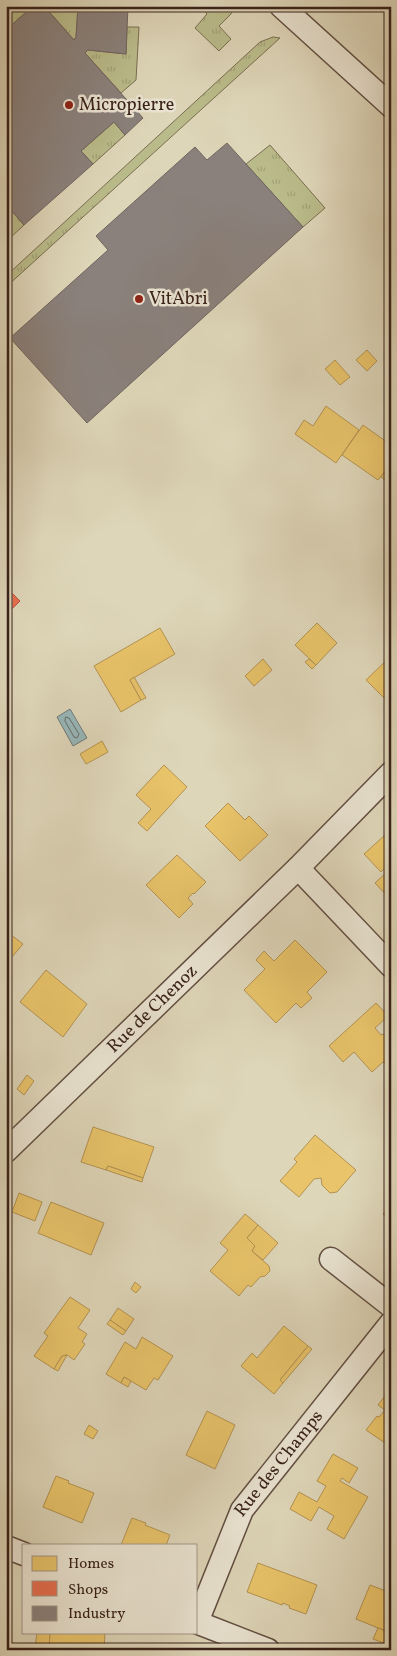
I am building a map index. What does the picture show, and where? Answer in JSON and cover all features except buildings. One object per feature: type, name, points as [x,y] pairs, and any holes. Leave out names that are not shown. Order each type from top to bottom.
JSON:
[{"type":"street","points":[[281,6],[391,106]]},
{"type":"street","name":"Rue de Chenoz","points":[[6,1151],[298,868],[391,773]]},
{"type":"street","points":[[298,868],[391,966]]},
{"type":"street","points":[[331,1259],[391,1306]]},
{"type":"street","name":"Rue des Champs","points":[[198,1620],[242,1510],[391,1323]]},
{"type":"street","points":[[6,1547],[22,1553]]},
{"type":"street","points":[[198,1622],[268,1650]]},
{"type":"green space","points":[[6,6],[33,6],[6,30]]},
{"type":"green space","points":[[44,6],[78,6],[76,37],[74,40]]},
{"type":"green space","points":[[199,6],[234,6],[231,14],[219,26],[231,39],[219,51],[195,28],[207,14]]},
{"type":"green space","points":[[127,27],[139,27],[136,80],[121,93],[85,53],[88,50],[126,54]]},
{"type":"green space","points":[[273,37],[280,38],[6,287],[6,276],[260,42]]},
{"type":"green space","points":[[114,122],[125,135],[93,164],[81,151]]},
{"type":"green space","points":[[270,145],[325,208],[303,227],[246,164]]},
{"type":"green space","points":[[6,204],[24,225],[9,239],[6,239]]},
{"type":"water","points":[[70,709],[87,738],[73,746],[57,717]]},
{"type":"place","name":"Micropierre","points":[[69,105]]},
{"type":"place","name":"VitAbri","points":[[139,299]]}]
